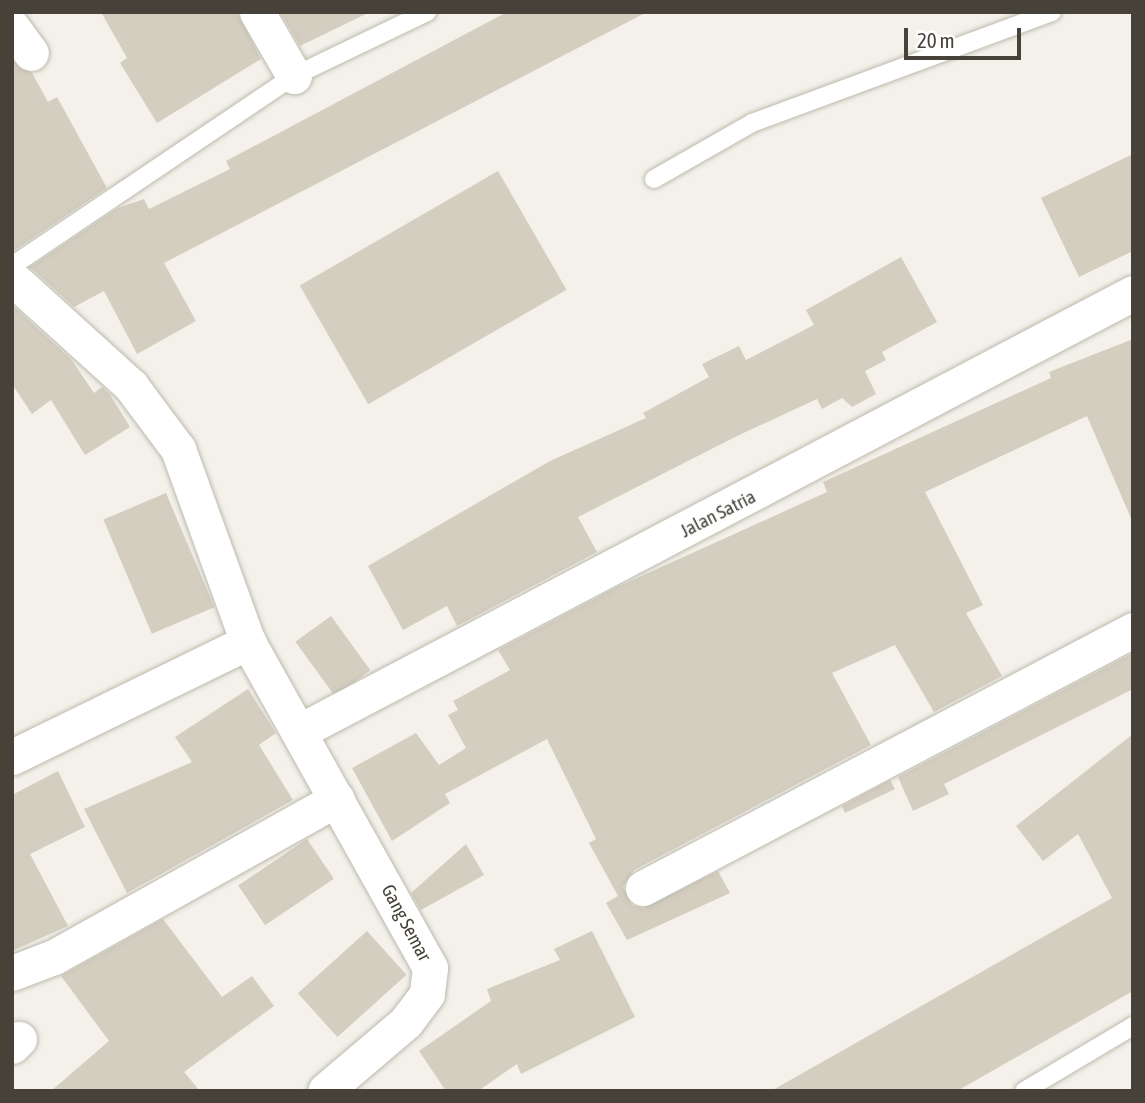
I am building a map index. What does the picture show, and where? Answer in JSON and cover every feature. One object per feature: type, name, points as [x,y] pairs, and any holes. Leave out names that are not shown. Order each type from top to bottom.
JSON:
[{"type":"street","points":[[257,12],[294,76]]},
{"type":"street","name":"Gang Semar","points":[[12,278],[131,386],[165,427],[196,487],[248,642],[302,730],[337,799],[418,943],[432,982],[406,1022],[325,1091]]},
{"type":"street","name":"Jalan Satria","points":[[302,730],[1133,293]]},
{"type":"street","points":[[643,888],[1133,630]]},
{"type":"street","points":[[12,757],[248,642]]},
{"type":"street","points":[[12,973],[54,957],[337,799]]},
{"type":"lane","points":[[12,266],[294,76],[427,12]]},
{"type":"lane","points":[[654,179],[752,123],[1052,12]]},
{"type":"lane","points":[[1024,1091],[1133,1026]]},
{"type":"building","points":[[101,12],[237,12],[261,59],[157,123],[120,63],[127,58]]},
{"type":"building","points":[[280,12],[370,12],[300,46]]},
{"type":"building","points":[[507,12],[647,12],[164,263],[196,321],[137,354],[104,291],[74,307],[30,267],[118,208],[144,199],[149,209],[230,169],[226,161]]},
{"type":"building","points":[[12,61],[32,73],[48,102],[57,97],[107,188],[12,252]]},
{"type":"building","points":[[1133,154],[1133,251],[1079,277],[1041,198]]},
{"type":"building","points":[[498,171],[566,290],[368,404],[300,286]]},
{"type":"building","points":[[901,257],[937,322],[882,352],[886,360],[865,371],[876,394],[852,407],[842,398],[822,409],[817,399],[737,436],[578,517],[597,552],[457,626],[447,606],[403,630],[368,566],[550,461],[646,418],[643,413],[709,377],[702,364],[739,346],[746,360],[814,325],[806,310]]},
{"type":"building","points":[[12,305],[71,359],[94,393],[102,387],[109,393],[130,427],[85,455],[51,400],[32,414],[12,384]]},
{"type":"building","points":[[1133,339],[1133,523],[1087,416],[925,492],[983,605],[966,613],[1002,676],[934,712],[895,645],[832,673],[871,745],[634,870],[623,887],[632,905],[643,908],[718,871],[730,893],[627,940],[606,903],[618,896],[589,843],[596,839],[547,739],[445,794],[450,803],[392,841],[352,768],[416,733],[439,765],[466,748],[448,715],[458,710],[453,701],[510,670],[498,650],[617,587],[827,492],[823,482],[1051,378],[1049,372]]},
{"type":"building","points":[[166,493],[214,607],[152,634],[103,520]]},
{"type":"building","points":[[331,616],[370,670],[335,696],[295,642]]},
{"type":"building","points":[[1133,653],[1133,689],[944,784],[949,794],[913,811],[898,777]]},
{"type":"building","points":[[248,689],[276,733],[259,745],[293,800],[127,893],[84,809],[192,762],[175,737]]},
{"type":"building","points":[[1133,734],[1133,991],[957,1091],[771,1091],[1112,898],[1078,834],[1043,861],[1016,826]]},
{"type":"building","points":[[58,771],[85,827],[30,854],[68,926],[12,951],[12,795]]},
{"type":"building","points":[[890,780],[895,789],[845,813],[842,806]]},
{"type":"building","points":[[307,839],[334,879],[265,925],[238,885]]},
{"type":"building","points":[[466,844],[484,875],[421,910],[411,893]]},
{"type":"building","points":[[163,919],[222,997],[252,976],[274,1006],[184,1072],[200,1091],[51,1091],[109,1041],[61,976]]},
{"type":"building","points":[[367,931],[406,975],[337,1037],[298,993]]},
{"type":"building","points":[[592,931],[635,1017],[521,1074],[517,1064],[478,1091],[446,1091],[419,1051],[491,1001],[487,989],[560,960],[554,949]]}]
